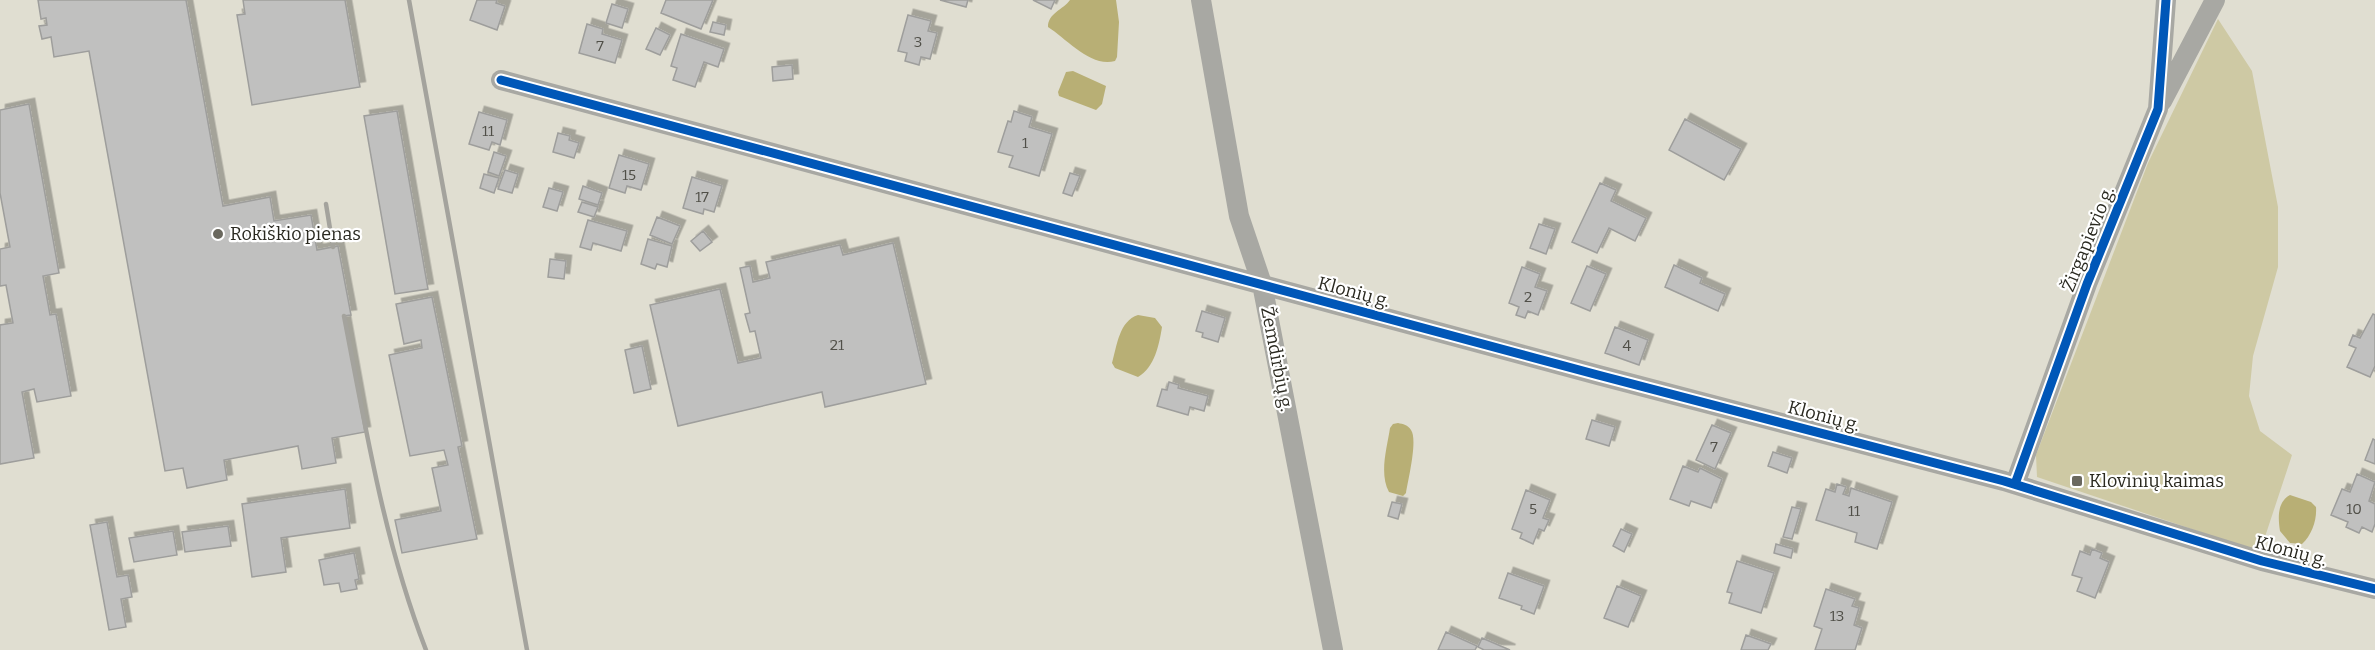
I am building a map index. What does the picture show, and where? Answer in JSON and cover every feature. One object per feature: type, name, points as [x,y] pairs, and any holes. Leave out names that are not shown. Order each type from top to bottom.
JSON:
[{"type":"street","name":"Žemdirbių g.","points":[[1201,0],[1239,216],[1262,284],[1333,650]]},
{"type":"street","name":"Žirgapievio g.","points":[[2014,484],[2087,285],[2158,109],[2166,0]]},
{"type":"street","points":[[2158,109],[2215,0]]},
{"type":"street","name":"Klonių g.","points":[[501,80],[2014,484],[2262,561],[2375,589]]},
{"type":"shaded area","points":[[1070,0],[1116,0],[1119,22],[1115,61],[1106,62],[1088,56],[1048,27],[1050,18]]},
{"type":"shaded area","points":[[2218,19],[2252,71],[2278,207],[2278,267],[2253,356],[2249,396],[2260,431],[2292,455],[2260,552],[2037,477],[2036,455],[2148,163]]},
{"type":"shaded area","points":[[1073,71],[1106,86],[1102,104],[1096,110],[1059,96],[1058,92],[1066,72]]},
{"type":"shaded area","points":[[1138,315],[1155,318],[1162,327],[1158,348],[1152,362],[1138,377],[1115,368],[1112,363],[1123,328]]},
{"type":"shaded area","points":[[1398,423],[1410,428],[1413,435],[1412,460],[1406,493],[1403,496],[1389,492],[1385,477],[1390,428],[1393,424]]},
{"type":"shaded area","points":[[2290,495],[2311,502],[2316,507],[2313,527],[2302,544],[2290,543],[2280,531],[2281,506]]},
{"type":"building","name":"Rokiškio pienas","points":[[38,0],[186,0],[223,206],[270,197],[274,221],[311,215],[317,250],[338,246],[351,315],[344,316],[365,432],[332,438],[336,463],[302,469],[298,446],[224,460],[227,480],[187,488],[183,468],[165,471],[89,51],[54,57],[51,37],[42,39],[39,26],[47,25],[46,18],[41,19]]},
{"type":"building","points":[[243,0],[345,0],[360,87],[252,105],[237,15],[245,14]]},
{"type":"building","points":[[477,0],[497,0],[496,3],[505,6],[497,30],[470,20]]},
{"type":"building","points":[[666,0],[713,0],[701,29],[661,13]]},
{"type":"building","points":[[940,0],[968,0],[966,7]]},
{"type":"building","points":[[1033,0],[1055,0],[1051,9]]},
{"type":"building","points":[[612,4],[628,9],[622,28],[606,23]]},
{"type":"building","points":[[908,15],[931,21],[928,31],[937,33],[930,59],[921,57],[919,65],[905,61],[907,53],[898,51]]},
{"type":"building","points":[[713,22],[726,25],[724,35],[710,32]]},
{"type":"building","points":[[587,24],[603,29],[602,34],[622,40],[615,63],[579,53]]},
{"type":"building","points":[[656,28],[670,35],[660,55],[646,49]]},
{"type":"building","points":[[681,34],[724,49],[718,67],[704,62],[695,87],[673,80],[677,68],[671,66]]},
{"type":"building","points":[[792,65],[793,79],[773,81],[772,67]]},
{"type":"building","points":[[29,104],[59,273],[43,276],[50,315],[56,314],[71,396],[37,402],[34,389],[22,392],[34,458],[0,464],[0,325],[13,323],[6,285],[0,286],[0,249],[10,247],[0,193],[0,110]]},
{"type":"building","points":[[397,111],[428,289],[395,294],[364,116]]},
{"type":"building","points":[[1014,111],[1032,117],[1029,127],[1052,134],[1039,176],[1009,167],[1013,156],[998,152],[1008,121],[1011,122]]},
{"type":"building","points":[[479,112],[507,120],[500,145],[492,142],[489,150],[469,144]]},
{"type":"building","points":[[1685,119],[1741,149],[1724,180],[1669,150]]},
{"type":"building","points":[[558,133],[570,136],[569,140],[579,143],[574,158],[553,152]]},
{"type":"building","points":[[494,152],[506,156],[499,176],[488,172]]},
{"type":"building","points":[[619,155],[649,164],[641,190],[627,186],[625,193],[609,188]]},
{"type":"building","points":[[505,170],[518,174],[512,193],[498,189]]},
{"type":"building","points":[[1070,173],[1080,176],[1072,196],[1063,193]]},
{"type":"building","points":[[484,174],[499,178],[494,193],[480,188]]},
{"type":"building","points":[[692,177],[722,186],[714,212],[704,209],[703,214],[683,208]]},
{"type":"building","points":[[1600,183],[1616,190],[1611,201],[1646,218],[1635,241],[1609,228],[1597,253],[1572,242]]},
{"type":"building","points":[[583,186],[602,193],[598,205],[579,199]]},
{"type":"building","points":[[549,188],[563,192],[557,211],[543,207]]},
{"type":"building","points":[[582,202],[598,207],[594,217],[578,212]]},
{"type":"building","points":[[657,217],[680,226],[672,244],[650,235]]},
{"type":"building","points":[[588,220],[627,231],[621,251],[593,243],[591,250],[580,247]]},
{"type":"building","points":[[1539,224],[1555,229],[1546,254],[1530,248]]},
{"type":"building","points":[[703,231],[712,242],[700,251],[691,241]]},
{"type":"building","points":[[648,239],[672,246],[667,267],[657,264],[655,269],[641,264]]},
{"type":"building","points":[[893,243],[926,384],[825,407],[822,392],[678,426],[650,305],[720,289],[738,363],[761,358],[755,331],[750,332],[745,314],[750,313],[740,268],[750,266],[753,282],[770,278],[766,262],[840,245],[843,255]]},
{"type":"building","points":[[550,259],[566,261],[564,279],[548,277]]},
{"type":"building","points":[[1674,265],[1702,278],[1700,283],[1725,294],[1718,311],[1665,287]]},
{"type":"building","points":[[1587,266],[1606,274],[1590,311],[1571,303]]},
{"type":"building","points":[[1522,267],[1540,274],[1535,287],[1547,291],[1538,315],[1528,311],[1525,318],[1516,315],[1519,307],[1509,303]]},
{"type":"building","points":[[432,297],[462,446],[458,447],[477,539],[402,553],[395,520],[441,511],[432,468],[448,465],[444,450],[410,456],[389,355],[422,348],[421,340],[404,344],[396,304]]},
{"type":"building","points":[[1202,311],[1225,318],[1218,342],[1202,337],[1203,333],[1196,331]]},
{"type":"building","points":[[2373,314],[2375,315],[2375,366],[2370,377],[2347,367],[2356,348],[2349,345],[2353,335],[2360,338]]},
{"type":"building","points":[[1615,327],[1648,340],[1639,365],[1605,353]]},
{"type":"building","points":[[642,346],[651,389],[634,393],[625,350]]},
{"type":"building","points":[[1169,382],[1179,385],[1178,388],[1208,396],[1204,411],[1190,407],[1188,415],[1157,406],[1162,389],[1167,390]]},
{"type":"building","points":[[1592,420],[1615,427],[1609,446],[1586,439]]},
{"type":"building","points":[[1712,425],[1731,433],[1715,469],[1696,460]]},
{"type":"building","points":[[2373,439],[2375,440],[2375,464],[2365,460]]},
{"type":"building","points":[[1773,452],[1792,458],[1787,473],[1768,466]]},
{"type":"building","points":[[1683,466],[1698,472],[1700,468],[1722,479],[1711,508],[1691,501],[1689,506],[1670,499]]},
{"type":"building","points":[[2357,474],[2375,482],[2369,501],[2375,504],[2375,524],[2372,532],[2362,527],[2359,533],[2346,527],[2348,522],[2331,515],[2342,489],[2350,492]]},
{"type":"building","points":[[1837,484],[1846,487],[1843,494],[1849,496],[1851,488],[1892,502],[1877,549],[1855,542],[1857,533],[1816,520],[1826,489],[1835,492]]},
{"type":"building","points":[[345,489],[350,528],[281,538],[286,572],[252,577],[242,504]]},
{"type":"building","points":[[1526,490],[1550,500],[1543,518],[1549,520],[1544,531],[1539,529],[1533,544],[1520,538],[1522,533],[1512,529]]},
{"type":"building","points":[[1392,502],[1402,504],[1398,519],[1388,516]]},
{"type":"building","points":[[1792,507],[1801,509],[1792,539],[1783,537]]},
{"type":"building","points":[[107,522],[117,577],[128,575],[132,597],[121,599],[126,627],[109,630],[90,525]]},
{"type":"building","points":[[228,526],[231,546],[185,552],[182,532]]},
{"type":"building","points":[[1621,529],[1632,534],[1624,552],[1613,546]]},
{"type":"building","points":[[173,531],[177,555],[134,562],[129,538]]},
{"type":"building","points":[[1776,544],[1793,549],[1791,558],[1774,553]]},
{"type":"building","points":[[2092,549],[2102,553],[2100,558],[2109,562],[2095,598],[2077,591],[2082,578],[2072,575],[2080,551],[2090,555]]},
{"type":"building","points":[[354,553],[359,579],[355,580],[357,589],[341,592],[339,583],[324,585],[319,560]]},
{"type":"building","points":[[1737,561],[1774,573],[1761,613],[1729,603],[1732,593],[1727,592]]},
{"type":"building","points":[[1508,573],[1544,586],[1534,614],[1521,609],[1522,606],[1499,598]]},
{"type":"building","points":[[1617,586],[1641,596],[1628,627],[1604,618]]},
{"type":"building","points":[[1826,589],[1855,599],[1852,606],[1859,608],[1854,625],[1862,628],[1855,650],[1815,650],[1822,629],[1814,626]]},
{"type":"building","points":[[1446,632],[1477,646],[1475,650],[1438,650]]},
{"type":"building","points":[[1746,635],[1771,644],[1768,650],[1741,650]]},
{"type":"building","points":[[1482,638],[1510,650],[1484,650],[1478,647]]},
{"type":"railway","points":[[409,0],[527,650]]},
{"type":"railway","points":[[326,204],[333,247]]},
{"type":"railway","points":[[344,316],[387,527],[411,609],[426,650]]},
{"type":"cycle path","points":[[2015,484],[2087,284],[2158,109],[2166,0]]},
{"type":"cycle path","points":[[501,80],[1598,375],[2004,481],[2262,561],[2375,589]]},
{"type":"place","name":"Rokiškio pienas","points":[[218,234]]},
{"type":"place","name":"Klovinių kaimas","points":[[2077,481]]}]
